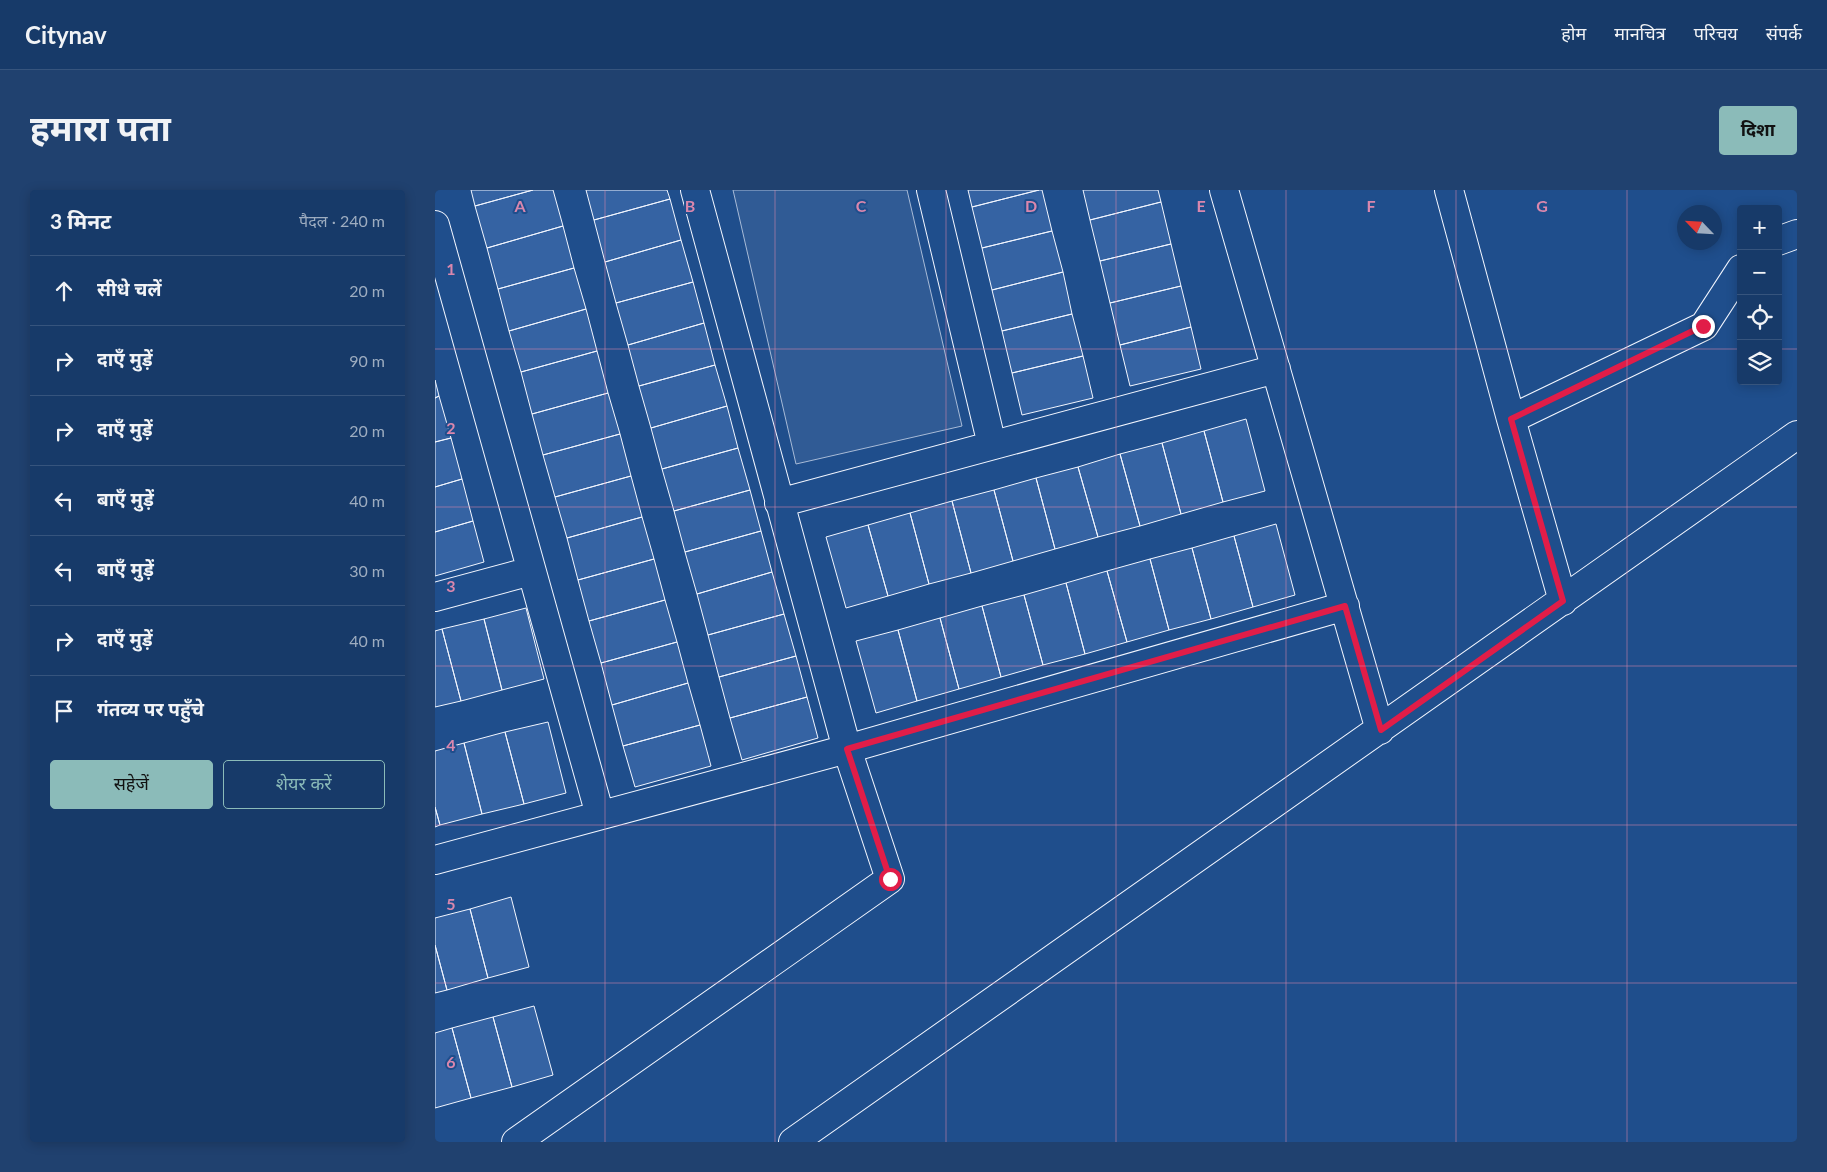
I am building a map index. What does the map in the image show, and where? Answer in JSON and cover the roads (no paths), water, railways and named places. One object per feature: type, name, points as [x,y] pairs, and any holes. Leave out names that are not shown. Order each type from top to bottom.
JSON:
[{"type":"street","points":[[516,1142],[890,879],[847,749],[695,190]]},
{"type":"street","points":[[931,190],[992,445]]},
{"type":"street","points":[[1224,190],[1381,730]]},
{"type":"street","points":[[1449,190],[1563,601]]},
{"type":"street","points":[[435,225],[600,815]]},
{"type":"street","points":[[1782,239],[1797,234]]},
{"type":"street","points":[[1511,419],[1703,326],[1737,275]]},
{"type":"street","points":[[779,503],[1276,369]]},
{"type":"street","points":[[793,1142],[1381,730],[1797,435]]},
{"type":"street","points":[[435,597],[531,571]]},
{"type":"street","points":[[435,860],[847,749],[1345,606]]}]
